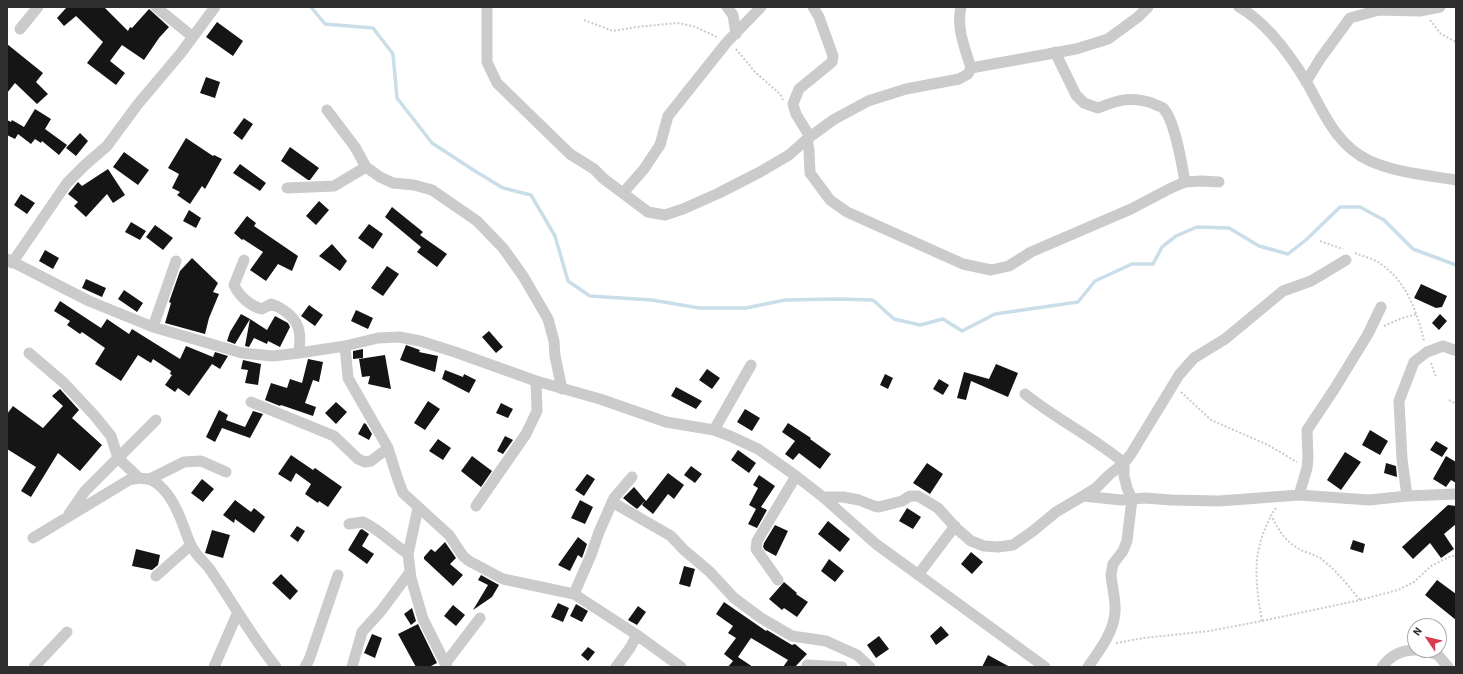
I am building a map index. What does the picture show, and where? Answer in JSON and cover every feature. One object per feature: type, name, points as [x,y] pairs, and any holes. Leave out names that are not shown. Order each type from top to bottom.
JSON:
[{"type":"street","points":[[20,29],[38,7]]},
{"type":"street","points":[[156,7],[193,37]]},
{"type":"street","points":[[215,7],[193,37],[138,104],[107,146],[67,183],[9,261],[89,301],[153,327],[242,353],[273,356],[345,346],[378,338],[399,337],[420,341],[455,352],[536,381],[600,399],[666,422],[714,430],[758,449],[796,476],[823,497],[876,544],[1045,667]]},
{"type":"street","points":[[486,7],[487,62],[497,83],[570,154],[594,169],[648,212],[664,215],[683,209],[719,193],[760,172],[789,155],[833,120],[868,101],[906,89],[959,79],[968,74],[972,68],[1076,49],[1108,40],[1138,17],[1148,7]]},
{"type":"street","points":[[726,7],[733,15],[736,34]]},
{"type":"street","points":[[623,193],[644,168],[660,145],[668,116],[727,42],[761,7]]},
{"type":"street","points":[[813,7],[819,17],[833,56],[832,62],[799,89],[793,104],[796,114],[809,138],[810,173],[826,195],[847,212],[962,264],[991,270],[1009,266],[1032,252],[1131,209],[1171,188],[1186,182],[1219,182]]},
{"type":"street","points":[[961,7],[959,17],[961,36],[972,68]]},
{"type":"street","points":[[1239,7],[1262,24],[1297,67],[1326,119],[1339,138],[1353,150],[1369,160],[1404,172],[1456,180]]},
{"type":"street","points":[[1355,16],[1363,7]]},
{"type":"street","points":[[1306,82],[1320,59],[1350,18],[1379,10],[1415,10],[1440,7]]},
{"type":"street","points":[[1055,52],[1076,95],[1084,103],[1098,108],[1119,100],[1131,99],[1145,101],[1162,107],[1168,114],[1175,135],[1186,182]]},
{"type":"street","points":[[327,110],[355,147],[366,167],[380,178],[393,183],[414,185],[432,190],[477,220],[503,248],[523,276],[548,320],[552,332],[562,389]]},
{"type":"street","points":[[288,188],[334,186],[366,167]]},
{"type":"street","points":[[823,497],[843,497],[879,507],[902,501],[910,496],[918,496],[938,508],[971,541],[984,546],[998,547],[1013,545],[1056,512],[1096,488],[1124,463],[1179,375],[1194,358],[1225,339],[1283,291],[1311,281],[1348,256]]},
{"type":"street","points":[[244,260],[234,285],[238,293],[257,308],[262,309],[271,304],[283,309],[295,320],[299,331],[299,353]]},
{"type":"street","points":[[153,327],[176,261]]},
{"type":"street","points":[[1300,495],[1307,468],[1307,430],[1368,334],[1381,307]]},
{"type":"street","points":[[345,346],[348,378],[388,448],[396,477],[404,493],[418,508],[434,520],[449,535],[463,556],[472,564],[503,579],[574,594],[637,635],[681,667]]},
{"type":"street","points":[[1407,496],[1402,459],[1399,401],[1414,362],[1427,352],[1444,346],[1454,350]]},
{"type":"street","points":[[29,354],[63,382],[111,436],[118,458],[138,477]]},
{"type":"street","points":[[714,430],[752,365]]},
{"type":"street","points":[[476,506],[526,434],[537,411],[536,381]]},
{"type":"street","points":[[1025,394],[1040,406],[1112,453],[1124,463]]},
{"type":"street","points":[[251,402],[334,436],[358,459],[366,462],[371,461],[388,448]]},
{"type":"street","points":[[66,518],[85,491],[156,420]]},
{"type":"street","points":[[150,479],[184,462],[200,461],[226,472]]},
{"type":"street","points":[[1088,667],[1103,644],[1114,621],[1116,612],[1111,569],[1123,551],[1127,541],[1132,499],[1124,476],[1124,463]]},
{"type":"street","points":[[778,580],[756,549],[757,541],[796,476]]},
{"type":"street","points":[[33,538],[129,480],[138,477],[150,479],[159,485],[175,506],[194,552],[209,568],[252,636],[276,667]]},
{"type":"street","points":[[574,594],[612,502],[632,477]]},
{"type":"street","points":[[1083,496],[1121,500],[1145,498],[1219,501],[1300,495],[1369,500],[1407,496],[1456,494]]},
{"type":"street","points":[[612,502],[671,536],[684,550],[710,572],[734,598],[761,618],[792,636],[826,641],[857,655],[870,667]]},
{"type":"street","points":[[418,508],[408,554],[410,572],[423,618],[446,665],[480,618]]},
{"type":"street","points":[[349,524],[363,522],[386,535],[397,547],[408,554]]},
{"type":"street","points":[[918,575],[955,526]]},
{"type":"street","points":[[156,576],[191,545]]},
{"type":"street","points":[[352,667],[362,632],[381,611],[410,572]]},
{"type":"street","points":[[305,667],[309,660],[338,575]]},
{"type":"street","points":[[214,667],[238,612]]},
{"type":"street","points":[[34,667],[67,632]]},
{"type":"street","points":[[616,667],[630,648],[637,635]]},
{"type":"street","points":[[1382,667],[1393,656],[1407,650]]},
{"type":"street","points":[[1440,658],[1448,667]]},
{"type":"street","points":[[807,665],[842,667]]},
{"type":"path","points":[[1415,10],[1428,18],[1441,34],[1456,42]]},
{"type":"path","points":[[584,20],[613,32],[637,27],[678,23],[693,26],[727,42],[740,52],[755,72],[780,94],[784,101]]},
{"type":"path","points":[[1320,241],[1343,249]]},
{"type":"path","points":[[1348,256],[1377,261],[1395,274],[1416,310],[1427,352],[1436,377]]},
{"type":"path","points":[[1173,385],[1211,420],[1268,445],[1307,468]]},
{"type":"path","points":[[1449,400],[1456,404]]},
{"type":"path","points":[[1262,621],[1257,595],[1259,545],[1272,515],[1284,497]]},
{"type":"path","points":[[1272,515],[1279,531],[1289,542],[1324,561],[1338,573],[1360,600]]},
{"type":"path","points":[[1103,644],[1209,631],[1360,600],[1398,590],[1414,582],[1431,566],[1450,556],[1456,556]]},
{"type":"building","points":[[67,7],[104,7],[128,31],[130,27],[132,28],[149,9],[169,27],[159,38],[144,60],[122,45],[110,61],[125,73],[116,85],[87,63],[103,42],[76,16],[64,26],[57,18]]},
{"type":"building","points":[[217,22],[243,41],[233,56],[206,37]]},
{"type":"building","points":[[7,44],[43,73],[36,82],[48,94],[37,104],[15,83],[7,93]]},
{"type":"building","points":[[206,77],[220,82],[215,98],[200,93]]},
{"type":"building","points":[[35,109],[51,119],[45,129],[67,145],[59,155],[42,141],[41,143],[35,139],[31,144],[18,134],[15,139],[7,135],[7,120],[11,122],[12,120],[24,127]]},
{"type":"building","points":[[244,118],[253,124],[242,140],[233,133]]},
{"type":"building","points":[[80,133],[88,141],[76,156],[66,148]]},
{"type":"building","points":[[186,138],[213,156],[214,155],[222,159],[205,189],[202,186],[190,204],[177,195],[180,192],[172,188],[179,174],[168,168]]},
{"type":"building","points":[[290,147],[319,168],[310,180],[281,161]]},
{"type":"building","points":[[124,152],[149,170],[138,185],[113,167]]},
{"type":"building","points":[[240,164],[266,183],[260,191],[233,173]]},
{"type":"building","points":[[108,169],[125,195],[113,203],[107,194],[86,217],[74,206],[78,202],[68,194],[78,182],[82,186]]},
{"type":"building","points":[[21,194],[35,203],[27,214],[14,205]]},
{"type":"building","points":[[319,201],[329,210],[316,225],[306,216]]},
{"type":"building","points":[[392,207],[423,232],[420,235],[447,254],[437,267],[417,252],[421,247],[385,217]]},
{"type":"building","points":[[189,210],[201,218],[196,228],[183,221]]},
{"type":"building","points":[[247,216],[256,223],[254,226],[298,256],[292,271],[278,264],[266,281],[250,270],[263,252],[243,239],[242,240],[234,233]]},
{"type":"building","points":[[131,222],[146,231],[140,240],[125,232]]},
{"type":"building","points":[[369,224],[383,234],[373,249],[358,238]]},
{"type":"building","points":[[155,225],[173,238],[163,250],[146,237]]},
{"type":"building","points":[[332,244],[347,261],[340,271],[319,256]]},
{"type":"building","points":[[45,250],[59,258],[53,269],[39,261]]},
{"type":"building","points":[[192,258],[218,283],[213,292],[219,294],[209,318],[205,334],[165,323],[171,303],[169,302],[180,271]]},
{"type":"building","points":[[387,266],[399,274],[383,296],[371,288]]},
{"type":"building","points":[[86,279],[106,288],[102,297],[82,288]]},
{"type":"building","points":[[1421,284],[1447,296],[1442,307],[1436,308],[1414,298]]},
{"type":"building","points":[[124,290],[143,303],[137,312],[118,299]]},
{"type":"building","points":[[60,301],[101,328],[107,319],[129,334],[132,329],[180,359],[186,346],[213,357],[215,352],[228,356],[220,369],[212,364],[189,396],[178,388],[175,392],[165,385],[172,375],[170,374],[171,371],[153,359],[151,363],[138,355],[121,381],[95,364],[105,348],[82,332],[80,334],[67,325],[70,321],[54,311]]},
{"type":"building","points":[[309,305],[323,315],[315,326],[301,316]]},
{"type":"building","points":[[356,310],[373,318],[368,329],[351,321]]},
{"type":"building","points":[[241,314],[250,319],[235,344],[227,341],[230,332]]},
{"type":"building","points":[[1440,314],[1447,321],[1439,330],[1432,323]]},
{"type":"building","points":[[275,316],[288,323],[290,327],[280,347],[268,341],[267,344],[254,338],[249,347],[245,346],[250,319],[267,330]]},
{"type":"building","points":[[489,331],[503,347],[496,353],[482,337]]},
{"type":"building","points":[[406,345],[420,350],[419,352],[438,356],[435,372],[400,360]]},
{"type":"building","points":[[363,349],[363,358],[353,359],[353,351]]},
{"type":"building","points":[[385,355],[391,389],[368,384],[370,376],[362,377],[359,359]]},
{"type":"building","points":[[308,359],[323,362],[319,382],[313,380],[305,403],[316,407],[313,416],[265,400],[271,383],[287,388],[290,379],[302,383]]},
{"type":"building","points":[[243,360],[261,364],[258,385],[245,383],[248,370],[241,369]]},
{"type":"building","points":[[996,364],[1018,373],[1008,397],[971,381],[966,400],[957,398],[964,372],[989,379]]},
{"type":"building","points":[[707,369],[720,378],[712,389],[699,380]]},
{"type":"building","points":[[445,370],[463,377],[464,374],[476,380],[469,393],[442,379]]},
{"type":"building","points":[[885,374],[893,378],[888,389],[880,385]]},
{"type":"building","points":[[939,379],[949,385],[943,395],[933,389]]},
{"type":"building","points":[[676,387],[702,401],[696,409],[671,396]]},
{"type":"building","points":[[60,389],[79,410],[72,418],[102,445],[80,471],[58,453],[31,497],[21,491],[36,467],[7,449],[7,414],[13,406],[43,428],[63,406],[52,396]]},
{"type":"building","points":[[428,401],[440,409],[425,430],[414,423]]},
{"type":"building","points":[[336,402],[347,412],[336,424],[325,413]]},
{"type":"building","points":[[501,403],[513,409],[508,418],[496,413]]},
{"type":"building","points":[[745,409],[760,418],[752,431],[737,422]]},
{"type":"building","points":[[219,410],[228,415],[226,420],[245,427],[253,411],[263,414],[250,438],[222,428],[215,442],[206,437]]},
{"type":"building","points":[[364,423],[372,434],[369,440],[358,434]]},
{"type":"building","points":[[788,423],[811,438],[810,439],[831,454],[820,469],[799,453],[793,460],[785,454],[795,441],[782,432]]},
{"type":"building","points":[[1370,430],[1388,441],[1380,455],[1362,445]]},
{"type":"building","points":[[505,436],[513,440],[503,454],[497,451]]},
{"type":"building","points":[[438,439],[451,448],[443,460],[429,451]]},
{"type":"building","points":[[1436,441],[1448,448],[1442,457],[1430,450]]},
{"type":"building","points":[[738,450],[756,463],[749,473],[731,460]]},
{"type":"building","points":[[1345,452],[1361,462],[1341,490],[1327,480]]},
{"type":"building","points":[[291,455],[313,470],[315,468],[342,487],[328,507],[319,501],[318,503],[305,494],[311,484],[296,473],[291,482],[278,474]]},
{"type":"building","points":[[472,456],[492,471],[481,487],[461,471]]},
{"type":"building","points":[[1446,456],[1456,462],[1456,483],[1451,480],[1446,487],[1433,479]]},
{"type":"building","points":[[927,463],[943,474],[930,494],[913,483]]},
{"type":"building","points":[[1386,463],[1396,466],[1397,477],[1384,473]]},
{"type":"building","points":[[691,466],[702,474],[695,483],[684,475]]},
{"type":"building","points":[[668,473],[684,485],[674,499],[668,494],[653,514],[642,505],[645,501],[637,509],[623,498],[634,487],[646,501]]},
{"type":"building","points":[[587,474],[595,479],[584,496],[575,490]]},
{"type":"building","points":[[759,475],[775,486],[761,507],[767,510],[757,528],[748,524],[756,509],[749,505],[758,488],[753,485]]},
{"type":"building","points":[[202,479],[214,489],[203,502],[191,493]]},
{"type":"building","points":[[235,500],[251,512],[254,508],[265,517],[254,533],[235,519],[234,523],[223,515]]},
{"type":"building","points":[[580,500],[593,507],[585,524],[571,518]]},
{"type":"building","points":[[1448,505],[1456,506],[1456,524],[1444,534],[1454,549],[1441,558],[1430,543],[1413,559],[1402,547]]},
{"type":"building","points":[[907,508],[921,517],[913,529],[899,521]]},
{"type":"building","points":[[828,521],[850,539],[840,552],[818,534]]},
{"type":"building","points":[[775,525],[788,531],[776,556],[765,550],[763,547]]},
{"type":"building","points":[[297,526],[305,531],[298,542],[290,536]]},
{"type":"building","points":[[362,529],[369,534],[362,546],[374,554],[367,564],[348,550]]},
{"type":"building","points":[[212,530],[230,535],[223,558],[205,553]]},
{"type":"building","points":[[578,537],[587,544],[582,558],[578,555],[570,571],[558,565]]},
{"type":"building","points":[[1353,540],[1365,544],[1363,553],[1350,549]]},
{"type":"building","points":[[445,542],[456,558],[450,564],[463,575],[453,586],[424,559],[431,549],[435,552]]},
{"type":"building","points":[[136,549],[160,555],[158,565],[152,570],[132,566]]},
{"type":"building","points":[[971,552],[983,562],[972,574],[961,564]]},
{"type":"building","points":[[829,559],[844,571],[835,582],[821,571]]},
{"type":"building","points":[[684,566],[695,569],[690,587],[679,584]]},
{"type":"building","points":[[281,574],[298,591],[290,600],[272,583]]},
{"type":"building","points":[[481,575],[499,585],[492,597],[473,610],[488,585],[478,580]]},
{"type":"building","points":[[1437,580],[1456,594],[1456,620],[1425,595]]},
{"type":"building","points":[[784,582],[797,593],[796,594],[808,602],[797,617],[784,608],[782,610],[769,599]]},
{"type":"building","points":[[724,602],[766,631],[767,630],[792,645],[795,644],[807,654],[795,667],[783,667],[788,660],[751,638],[738,657],[753,667],[728,667],[733,661],[724,654],[736,638],[728,633],[733,626],[716,614]]},
{"type":"building","points":[[558,603],[569,608],[563,622],[551,617]]},
{"type":"building","points":[[576,604],[588,611],[582,622],[570,616]]},
{"type":"building","points":[[453,605],[465,615],[456,626],[444,616]]},
{"type":"building","points":[[638,606],[646,612],[637,625],[628,620]]},
{"type":"building","points":[[412,608],[416,621],[411,625],[404,614]]},
{"type":"building","points":[[418,624],[437,663],[429,667],[416,667],[398,634]]},
{"type":"building","points":[[941,626],[949,635],[936,645],[930,636]]},
{"type":"building","points":[[372,634],[382,638],[375,658],[364,653]]},
{"type":"building","points":[[879,636],[889,649],[876,658],[867,645]]},
{"type":"building","points":[[588,647],[595,652],[588,661],[581,655]]},
{"type":"building","points":[[988,655],[1010,667],[982,667]]},
{"type":"waterway","points":[[311,7],[325,24],[373,28],[393,54],[397,98],[432,143],[503,188],[531,195],[555,236],[568,281],[590,296],[652,300],[699,308],[746,308],[785,300],[873,300],[894,319],[920,325],[943,319],[962,331],[995,314],[1078,302],[1095,281],[1132,264],[1153,264],[1162,247],[1176,236],[1197,227],[1229,228],[1259,246],[1288,254],[1307,239],[1340,207],[1360,207],[1384,220],[1413,249],[1456,265]]}]
